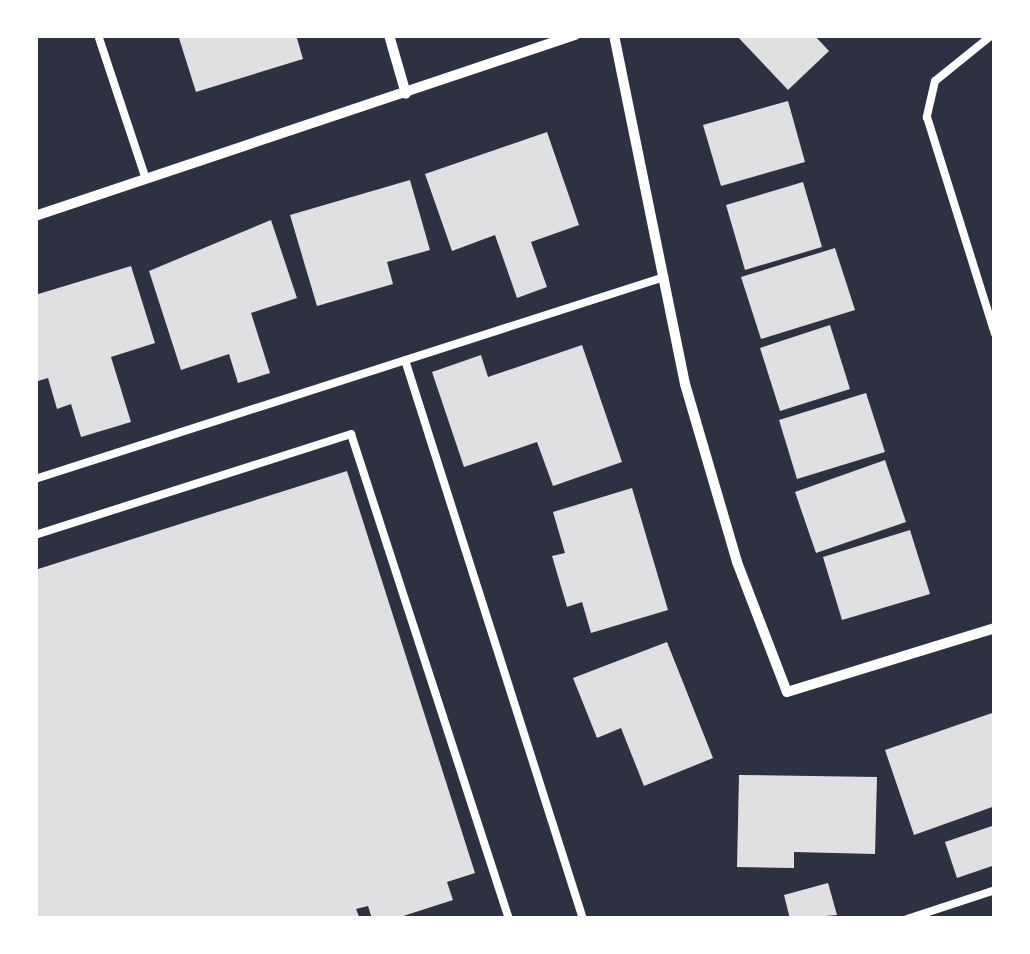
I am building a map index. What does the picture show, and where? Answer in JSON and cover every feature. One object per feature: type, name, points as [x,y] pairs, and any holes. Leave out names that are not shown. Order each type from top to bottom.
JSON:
[{"type":"street","points":[[389,35],[406,94]]},
{"type":"street","points":[[35,216],[575,35]]},
{"type":"street","points":[[614,35],[685,384],[737,562],[786,692],[995,628]]},
{"type":"lane","points":[[98,35],[146,179]]},
{"type":"lane","points":[[992,35],[935,81],[927,118],[995,334]]},
{"type":"lane","points":[[35,478],[666,276]]},
{"type":"lane","points":[[405,360],[583,919]]},
{"type":"lane","points":[[35,535],[352,434],[509,919]]},
{"type":"lane","points":[[906,919],[995,890]]},
{"type":"building","points":[[178,35],[296,35],[303,59],[196,92]]},
{"type":"building","points":[[736,35],[814,35],[829,51],[788,90]]},
{"type":"building","points":[[788,101],[805,162],[721,186],[703,125]]},
{"type":"building","points":[[547,132],[579,225],[531,242],[547,287],[517,298],[495,235],[452,251],[425,174]]},
{"type":"building","points":[[410,180],[430,250],[387,262],[393,284],[317,306],[290,215]]},
{"type":"building","points":[[803,182],[822,247],[745,270],[726,205]]},
{"type":"building","points":[[271,220],[297,298],[251,313],[270,373],[238,383],[229,354],[181,370],[149,271]]},
{"type":"building","points":[[835,248],[855,310],[761,339],[741,277]]},
{"type":"building","points":[[131,266],[155,343],[111,357],[131,422],[81,437],[71,404],[57,409],[48,378],[35,382],[35,295]]},
{"type":"building","points":[[830,325],[850,389],[780,411],[760,348]]},
{"type":"building","points":[[582,345],[622,462],[553,486],[537,442],[464,467],[432,372],[481,355],[488,377]]},
{"type":"building","points":[[866,393],[885,452],[797,479],[779,420]]},
{"type":"building","points":[[885,460],[906,522],[816,553],[795,492]]},
{"type":"building","points":[[347,471],[475,873],[447,882],[453,900],[394,919],[372,919],[368,906],[356,909],[360,919],[35,919],[35,570]]},
{"type":"building","points":[[632,488],[668,610],[591,633],[582,602],[567,607],[552,556],[565,553],[553,512]]},
{"type":"building","points":[[910,530],[930,594],[842,620],[823,557]]},
{"type":"building","points":[[667,642],[713,758],[644,786],[621,728],[597,738],[573,678]]},
{"type":"building","points":[[995,712],[995,806],[914,835],[885,750]]},
{"type":"building","points":[[739,775],[877,777],[875,854],[794,852],[794,868],[737,867]]},
{"type":"building","points":[[995,825],[995,865],[957,878],[945,842]]},
{"type":"building","points":[[828,883],[837,915],[790,919],[784,895]]}]
